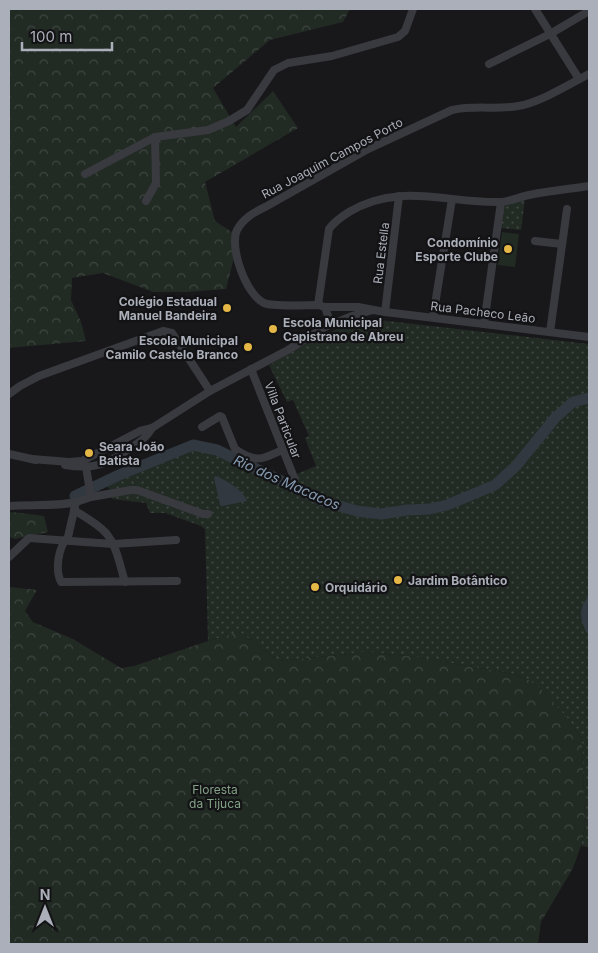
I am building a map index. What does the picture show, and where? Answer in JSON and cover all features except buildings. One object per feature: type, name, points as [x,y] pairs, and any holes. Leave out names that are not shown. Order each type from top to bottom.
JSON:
[{"type":"street","points":[[85,174],[155,137],[208,130],[229,121],[246,110],[274,70],[279,66],[326,58],[398,37],[405,31],[413,9]]},
{"type":"street","points":[[535,9],[579,79]]},
{"type":"street","points":[[489,64],[550,34],[589,11]]},
{"type":"street","name":"Rua Joaquim Campos Porto","points":[[322,306],[268,304],[262,302],[253,293],[247,283],[236,250],[237,230],[250,214],[368,149],[452,110],[520,106],[589,74]]},
{"type":"street","points":[[146,201],[156,183],[155,137]]},
{"type":"street","points":[[331,325],[322,306],[329,229],[334,221],[366,202],[420,194],[452,199],[500,202],[530,195],[589,186]]},
{"type":"street","name":"Rua Estella","points":[[385,312],[399,196]]},
{"type":"street","points":[[433,317],[452,199]]},
{"type":"street","points":[[484,324],[500,202]]},
{"type":"street","points":[[550,332],[567,209]]},
{"type":"street","points":[[535,241],[562,244]]},
{"type":"street","name":"Rua Pacheco Leão","points":[[322,306],[358,307],[385,312],[589,336]]},
{"type":"street","points":[[32,459],[69,462],[82,461],[92,457],[140,431],[152,428],[210,391],[331,325],[375,309]]},
{"type":"street","points":[[9,394],[38,376],[163,331],[172,333],[210,391]]},
{"type":"street","name":"Villa Particular","points":[[251,369],[295,480]]},
{"type":"street","points":[[202,426],[220,416],[222,417],[236,449],[253,458],[263,459],[282,450]]},
{"type":"street","points":[[9,454],[76,467],[88,467],[107,463],[114,459],[147,437],[152,428]]},
{"type":"street","points":[[106,448],[107,457],[114,459]]},
{"type":"street","points":[[91,497],[88,467],[92,457]]},
{"type":"street","points":[[9,506],[25,504],[75,506],[91,497],[137,490],[203,514],[208,514]]},
{"type":"street","points":[[75,506],[68,537],[64,541],[59,562],[59,578],[61,582],[177,581]]},
{"type":"street","points":[[75,506],[108,535],[113,544],[125,582]]},
{"type":"street","points":[[9,557],[29,538],[113,544],[176,540]]},
{"type":"green space","points":[[9,9],[350,9],[343,22],[270,40],[213,88],[236,127],[273,91],[298,128],[205,182],[215,221],[235,234],[236,250],[226,289],[153,292],[103,273],[72,278],[71,300],[81,322],[86,341],[9,348]]},
{"type":"green space","points":[[525,199],[521,230],[501,228],[504,206]]},
{"type":"green space","name":"Condomínio Esporte Clube","points":[[502,232],[519,234],[515,267],[498,265]]},
{"type":"green space","name":"Jardim Botântico","points":[[362,318],[589,344],[589,847],[581,846],[585,827],[582,740],[568,719],[543,691],[529,680],[514,674],[409,656],[367,652],[279,661],[240,632],[208,641],[205,529],[165,513],[150,513],[146,503],[112,499],[107,483],[194,446],[277,482],[316,466],[305,438],[309,436],[293,400],[287,402],[269,365],[313,340]]},
{"type":"green space","points":[[9,512],[44,516],[48,532],[15,539],[9,537]]},
{"type":"green space","name":"Floresta da Tijuca","points":[[10,587],[37,590],[25,611],[33,622],[73,639],[121,668],[134,666],[240,632],[279,661],[367,652],[409,656],[514,674],[529,680],[543,691],[568,719],[582,740],[585,827],[573,868],[541,922],[538,944],[9,944]]},
{"type":"shaded area","points":[[216,476],[239,490],[247,501],[220,505],[214,478]]},
{"type":"shaded area","points":[[589,596],[589,636],[582,621],[581,611]]},
{"type":"waterway","name":"Rio dos Macacos","points":[[75,496],[119,475],[193,445],[217,450],[325,502],[357,511],[381,514],[430,509],[447,505],[495,485],[516,466],[555,418],[573,402],[589,398]]},
{"type":"place","name":"Condomínio Esporte Clube","points":[[508,249]]},
{"type":"place","name":"Colégio Estadual Manuel Bandeira","points":[[227,308]]},
{"type":"place","name":"Escola Municipal Capistrano de Abreu","points":[[273,329]]},
{"type":"place","name":"Escola Municipal Camilo Castelo Branco","points":[[248,347]]},
{"type":"place","name":"Seara João Batista","points":[[89,453]]},
{"type":"place","name":"Jardim Botântico","points":[[398,580]]},
{"type":"place","name":"Orquidário","points":[[315,587]]}]
